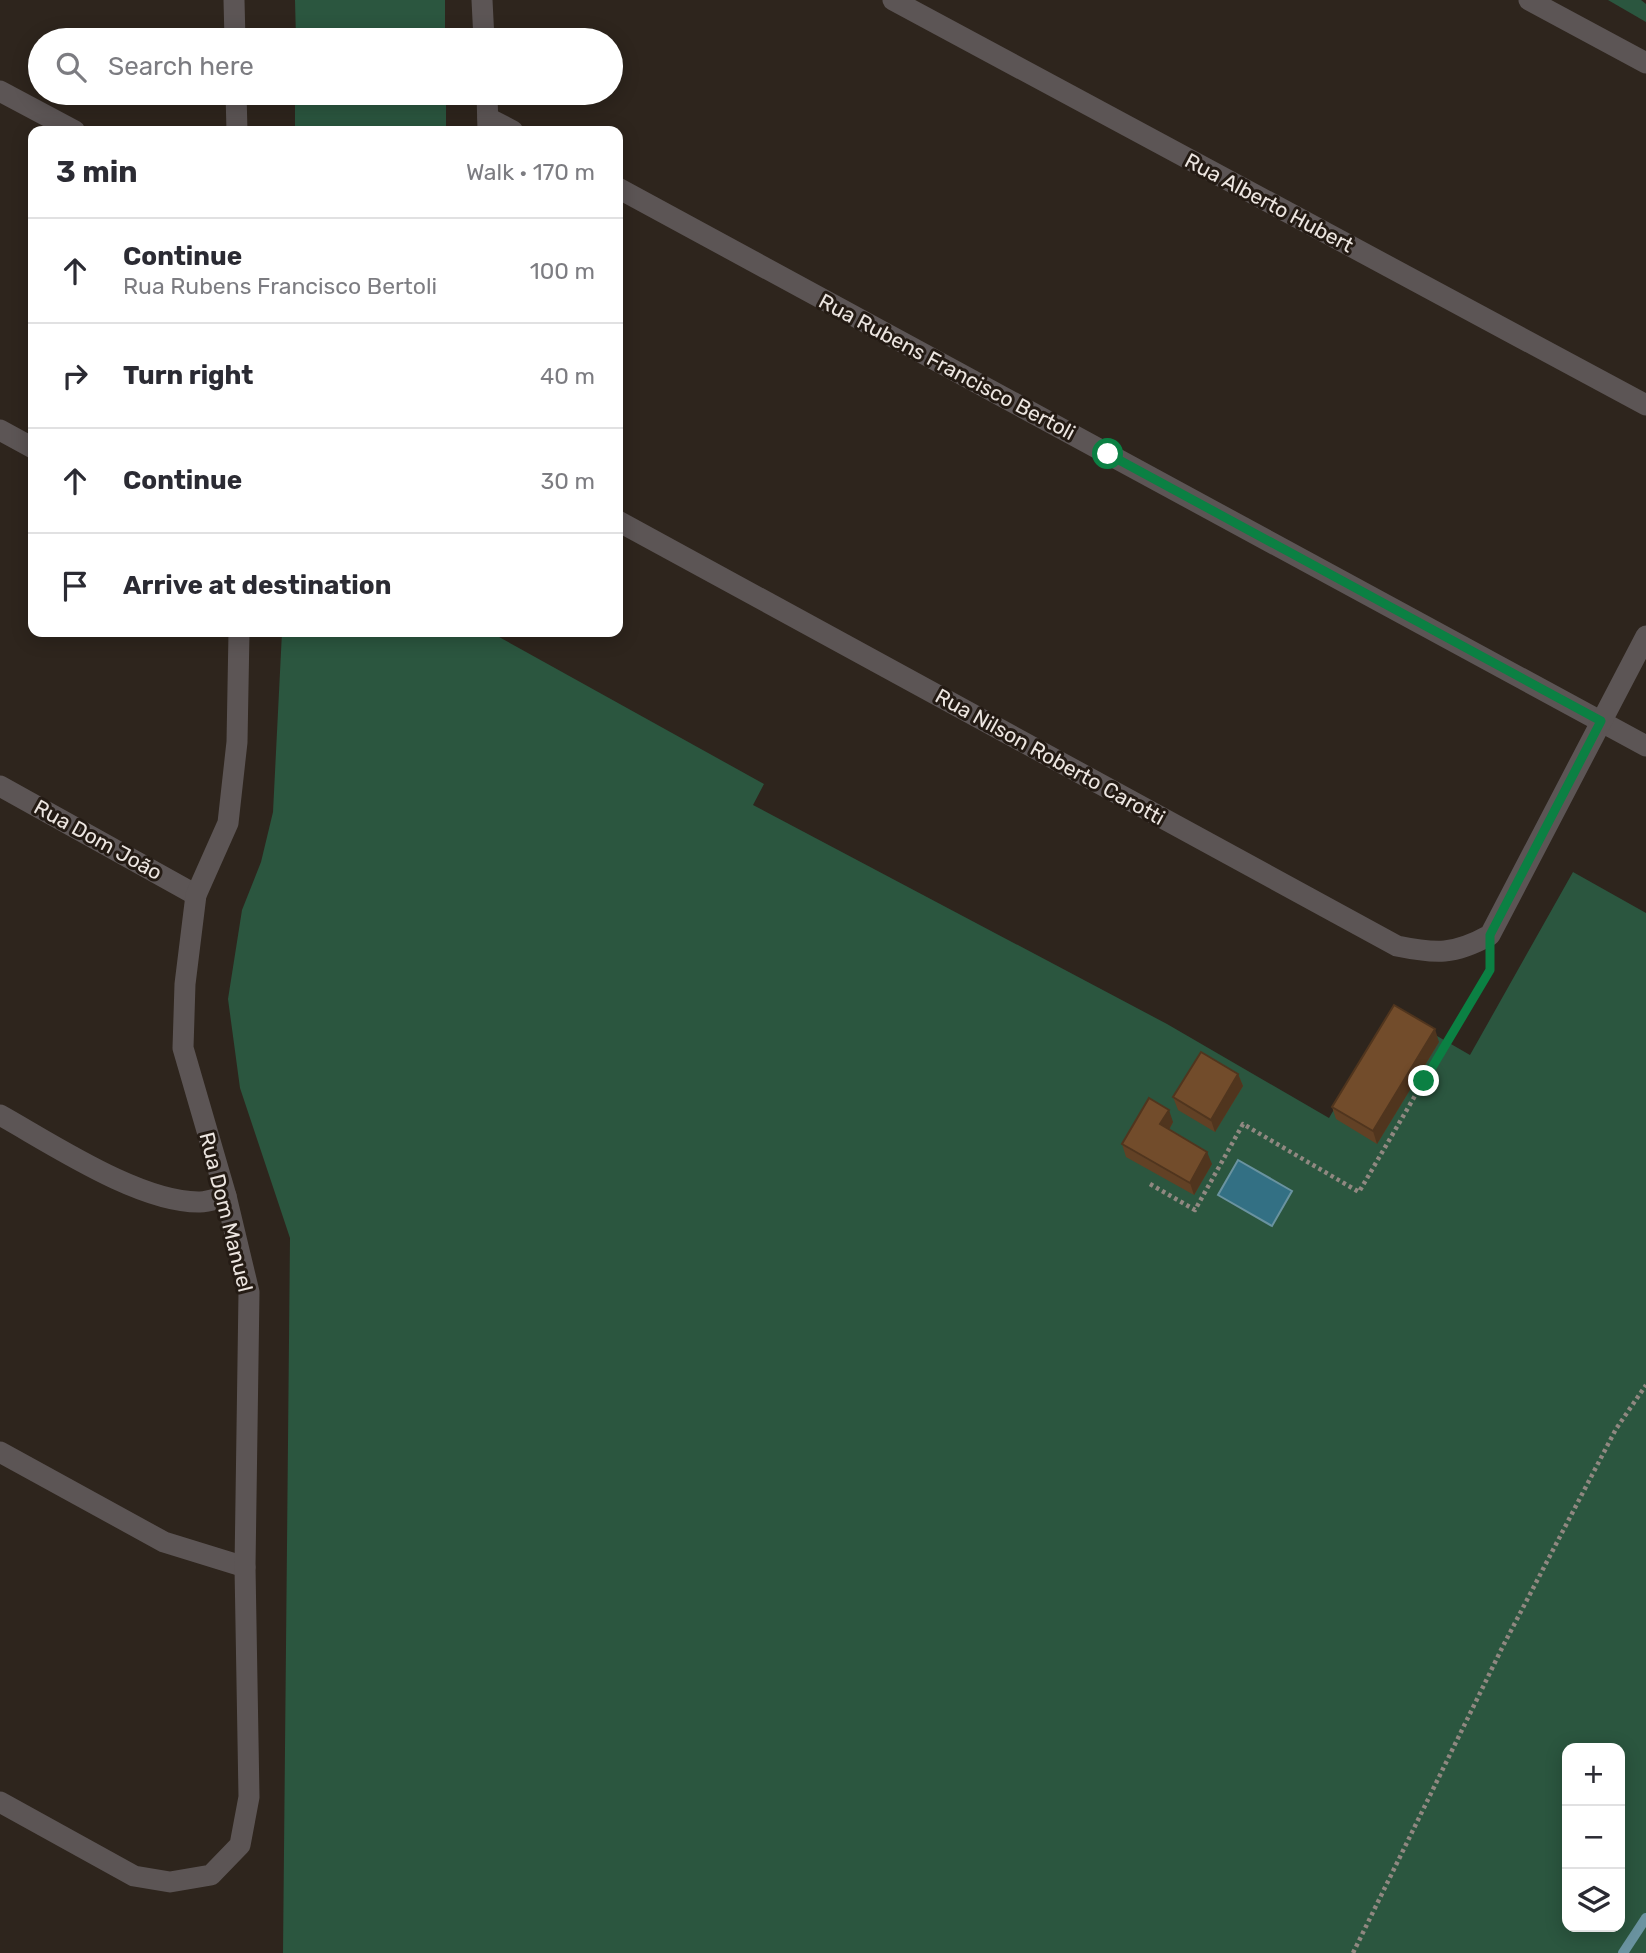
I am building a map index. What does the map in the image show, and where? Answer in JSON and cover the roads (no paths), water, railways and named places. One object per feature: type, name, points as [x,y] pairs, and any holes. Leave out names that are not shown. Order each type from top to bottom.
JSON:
[{"type":"street","points":[[234,0],[235,28]]},
{"type":"street","points":[[482,0],[483,28]]},
{"type":"street","name":"Rua Alberto Hubert","points":[[893,0],[1646,405]]},
{"type":"street","points":[[1529,0],[1646,63]]},
{"type":"street","points":[[0,91],[66,126]]},
{"type":"street","points":[[236,105],[237,126]]},
{"type":"street","points":[[487,105],[488,125]]},
{"type":"street","name":"Rua Rubens Francisco Bertoli","points":[[623,191],[1646,746]]},
{"type":"street","points":[[0,430],[28,445]]},
{"type":"street","name":"Rua Nilson Roberto Carotti","points":[[623,524],[1397,946],[1447,953],[1470,946],[1490,935],[1601,721]]},
{"type":"street","points":[[1601,721],[1646,636]]},
{"type":"street","name":"Rua Dom Manuel","points":[[0,1802],[134,1876],[170,1882],[211,1875],[240,1845],[249,1797],[245,1567],[249,1292],[226,1196],[183,1048],[186,985],[196,895],[228,823],[237,742],[239,637]]},
{"type":"street","name":"Rua Dom João","points":[[0,786],[196,895]]},
{"type":"street","points":[[0,1115],[122,1182],[160,1195],[200,1202],[226,1196]]},
{"type":"street","points":[[0,1452],[164,1542],[245,1567]]},
{"type":"water","points":[[1238,1160],[1292,1191],[1272,1226],[1218,1195]]},
{"type":"waterway","points":[[1623,1953],[1646,1918]]}]
